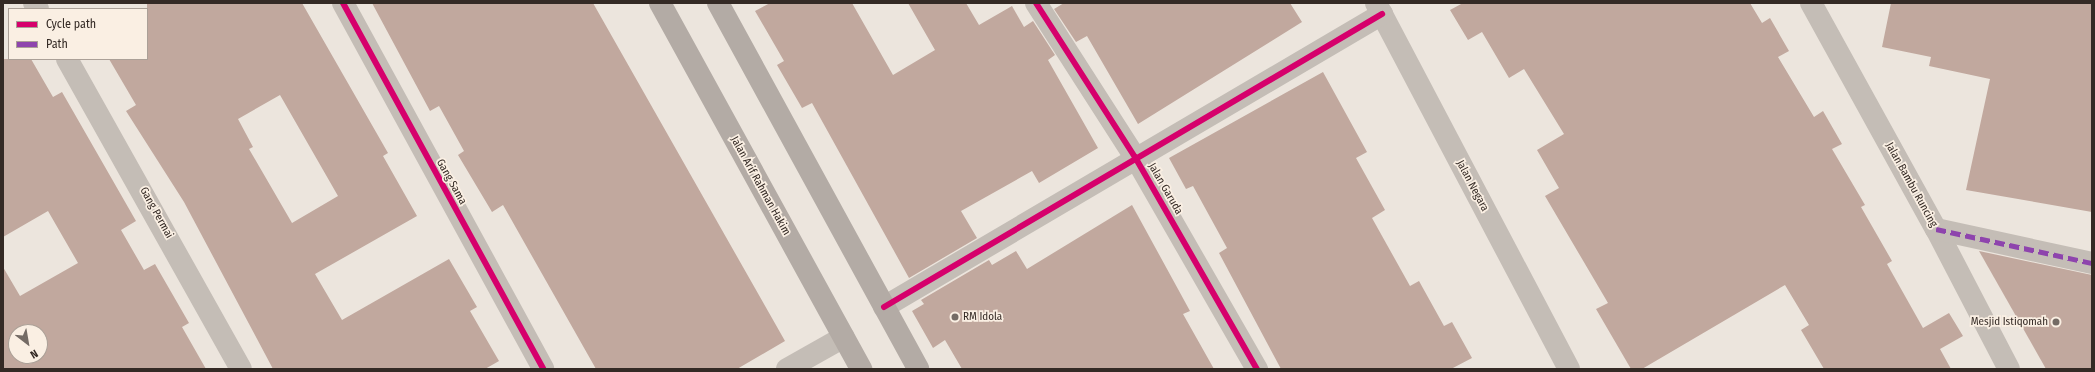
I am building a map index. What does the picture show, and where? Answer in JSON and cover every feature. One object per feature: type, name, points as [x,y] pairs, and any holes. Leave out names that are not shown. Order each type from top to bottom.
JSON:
[{"type":"main road","name":"Jalan Arif Rahman Hakim","points":[[660,3],[861,369]]},
{"type":"main road","points":[[718,3],[918,369]]},
{"type":"street","name":"Gang Sama","points":[[343,3],[543,369]]},
{"type":"street","name":"Jalan Garuda","points":[[1036,3],[1135,157],[1257,369]]},
{"type":"street","name":"Jalan Bambu Runcing","points":[[1811,3],[1936,228],[2008,369]]},
{"type":"street","points":[[884,307],[1379,9]]},
{"type":"street","name":"Jalan Negara","points":[[1379,9],[1569,369]]},
{"type":"street","name":"Gang Permai","points":[[68,60],[241,369]]},
{"type":"street","points":[[1936,228],[2092,263]]},
{"type":"street","points":[[787,369],[844,337]]},
{"type":"building","points":[[147,3],[302,3],[388,153],[383,156],[417,216],[315,274],[342,320],[449,259],[477,307],[470,311],[499,361],[485,369],[273,369],[184,202],[126,111],[136,105],[110,60],[148,60]],"holes":[[[280,95],[338,196],[292,223],[249,149],[253,147],[238,119]]]},
{"type":"building","points":[[372,3],[593,3],[785,341],[737,369],[596,369],[503,205],[492,212],[458,155],[464,151],[439,106],[430,111]]},
{"type":"building","points":[[770,3],[852,3],[893,75],[935,50],[908,3],[966,3],[979,25],[1012,6],[1024,27],[1033,21],[1055,55],[1048,60],[1098,148],[1039,183],[1032,171],[961,211],[977,238],[909,278],[812,103],[802,108],[777,65],[784,61],[755,11]]},
{"type":"building","points":[[1064,3],[1290,3],[1302,22],[1138,124],[1087,36],[1076,42],[1054,9]]},
{"type":"building","points":[[1463,3],[1750,3],[1762,23],[1770,18],[1789,51],[1778,57],[1814,117],[1823,111],[1842,144],[1832,149],[1865,205],[1861,207],[1892,261],[1887,264],[1923,328],[1949,313],[1963,336],[1940,349],[1951,369],[1824,369],[1801,330],[1809,325],[1785,285],[1642,369],[1631,369],[1596,309],[1608,303],[1545,196],[1559,188],[1537,150],[1564,134],[1524,69],[1509,78],[1482,32],[1468,40],[1450,10]]},
{"type":"building","points":[[1891,3],[2092,3],[2092,212],[1966,190],[1990,79],[1929,66],[1931,57],[1882,47]]},
{"type":"building","points":[[3,59],[32,60],[53,97],[62,92],[136,221],[121,230],[144,270],[155,264],[189,323],[182,327],[206,369],[3,369],[3,267],[20,296],[78,263],[48,211],[3,237]]},
{"type":"building","points":[[1323,72],[1367,152],[1356,158],[1385,210],[1372,218],[1410,286],[1419,281],[1444,326],[1452,322],[1472,358],[1451,369],[1281,369],[1219,253],[1227,248],[1193,186],[1186,189],[1169,158]]},
{"type":"building","points":[[1132,205],[1190,311],[1183,314],[1214,369],[962,369],[945,340],[933,348],[912,311],[924,304],[921,300],[989,260],[992,265],[1016,251],[1027,269]]},
{"type":"building","name":"Mesjid Istiqomah","points":[[1979,251],[2092,275],[2092,369],[2046,369]]},
{"type":"marked path","points":[[1936,229],[2092,263]]},
{"type":"cycle path","points":[[343,3],[543,369]]},
{"type":"cycle path","points":[[1036,3],[1135,157],[1257,369]]},
{"type":"cycle path","points":[[884,307],[1382,14]]},
{"type":"place","name":"RM Idola","points":[[955,317]]},
{"type":"place","name":"Mesjid Istiqomah","points":[[2056,322]]}]
